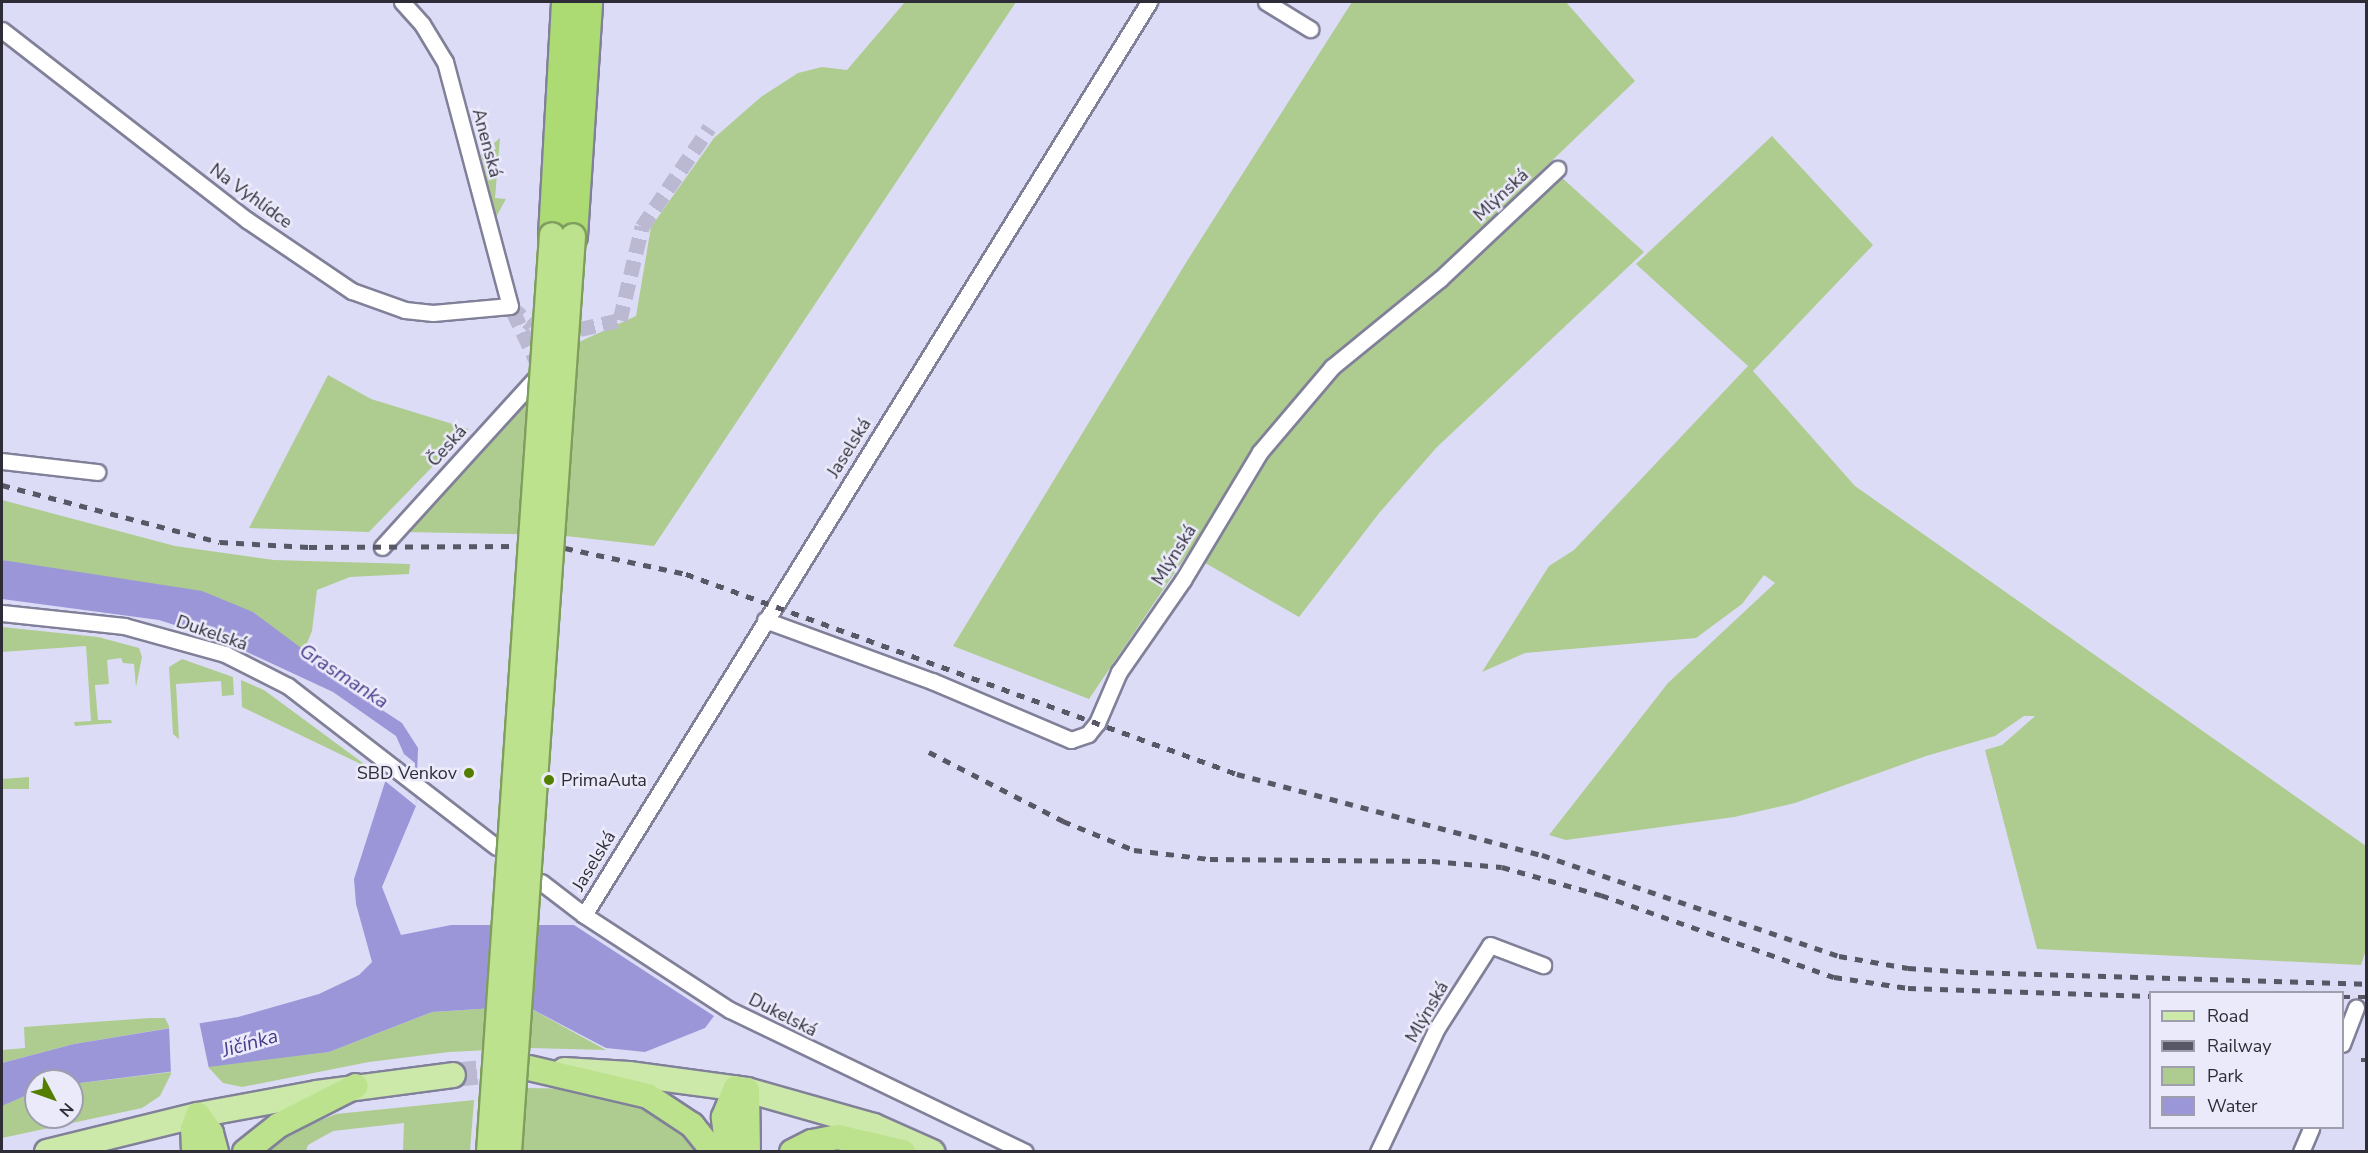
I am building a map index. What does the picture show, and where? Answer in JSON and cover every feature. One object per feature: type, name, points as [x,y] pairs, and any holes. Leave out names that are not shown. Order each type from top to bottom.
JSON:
[{"type":"highway","points":[[509,1152],[562,236],[566,2]]},
{"type":"highway","points":[[489,1152],[562,236],[588,2]]},
{"type":"highway","points":[[529,1068],[648,1096],[692,1125],[714,1152]]},
{"type":"highway","points":[[245,1152],[279,1125],[356,1086]]},
{"type":"highway","points":[[728,1152],[724,1117],[742,1089]]},
{"type":"highway","points":[[742,1089],[748,1152]]},
{"type":"highway","points":[[194,1152],[194,1129],[198,1115]]},
{"type":"highway","points":[[198,1115],[211,1133],[216,1152]]},
{"type":"highway","points":[[792,1152],[812,1142],[838,1137],[903,1152]]},
{"type":"main road","points":[[529,1068],[629,1074],[742,1089],[874,1126],[932,1152]]},
{"type":"main road","points":[[47,1152],[198,1115],[356,1086],[453,1075]]},
{"type":"street","name":"Anenská","points":[[402,2],[422,24],[445,62],[510,306]]},
{"type":"street","name":"Jaselská","points":[[584,915],[1149,2]]},
{"type":"street","points":[[1266,2],[1310,29]]},
{"type":"street","name":"Na Vyhlídce","points":[[2,30],[247,220],[352,291],[405,310],[433,313],[510,306]]},
{"type":"street","name":"Mlýnská","points":[[765,620],[932,681],[1071,740],[1088,734],[1097,723],[1119,672],[1183,580],[1260,452],[1332,367],[1440,279],[1557,169]]},
{"type":"street","name":"Česká","points":[[382,547],[541,372]]},
{"type":"street","points":[[2,460],[97,472]]},
{"type":"street","name":"Dukelská","points":[[2,613],[124,626],[225,654],[288,686],[416,782],[496,847]]},
{"type":"street","name":"Dukelská","points":[[541,882],[584,915],[730,1010],[1025,1152]]},
{"type":"street","name":"Mlýnská","points":[[1377,1152],[1437,1028],[1490,945],[1543,965]]},
{"type":"street","points":[[2344,1041],[2356,1008]]},
{"type":"street","points":[[2301,1152],[2311,1129]]},
{"type":"green space","points":[[905,2],[1016,2],[654,546],[557,535],[403,532],[579,342],[636,316],[651,227],[714,138],[761,97],[798,73],[822,67],[847,70]]},
{"type":"green space","points":[[1352,2],[1566,2],[1635,81],[1538,174],[1551,185],[1560,176],[1644,252],[1437,447],[1380,512],[1299,617],[1188,553],[1089,699],[953,646],[1187,261]]},
{"type":"green space","points":[[1772,136],[1873,245],[1753,371],[1855,486],[2366,846],[2366,950],[2361,965],[2037,949],[1985,750],[2002,745],[2035,716],[2024,716],[1995,736],[1926,756],[1795,803],[1734,817],[1566,840],[1549,835],[1668,683],[1775,583],[1764,575],[1742,604],[1696,638],[1525,653],[1482,672],[1549,566],[1574,550],[1748,366],[1636,264]]},
{"type":"green space","points":[[500,138],[495,198],[506,199],[495,219],[481,154],[496,149],[494,143]]},
{"type":"green space","points":[[328,375],[371,399],[469,429],[369,532],[249,528]]},
{"type":"green space","points":[[2,500],[175,546],[274,560],[410,564],[409,574],[350,577],[317,590],[312,631],[303,653],[253,612],[2,560]]},
{"type":"green space","points":[[2,627],[98,637],[139,648],[142,657],[136,687],[134,664],[123,663],[121,658],[107,660],[109,684],[95,685],[98,720],[111,720],[112,723],[75,726],[74,722],[91,721],[86,646],[2,652]]},
{"type":"green space","points":[[182,659],[233,677],[234,695],[222,696],[221,681],[176,684],[179,739],[173,734],[169,667]]},
{"type":"green space","points":[[241,680],[264,690],[371,769],[242,707]]},
{"type":"green space","points":[[29,777],[29,789],[2,789],[2,779]]},
{"type":"green space","points":[[526,1006],[606,1050],[530,1048],[449,1052],[369,1062],[242,1087],[223,1083],[207,1066],[329,1052],[432,1012]]},
{"type":"green space","points":[[165,1018],[170,1028],[74,1044],[2,1063],[2,1050],[25,1048],[24,1027]]},
{"type":"green space","points":[[172,1072],[160,1096],[142,1108],[84,1120],[84,1083]]},
{"type":"green space","points":[[527,1088],[587,1089],[656,1108],[707,1152],[523,1152]]},
{"type":"green space","points":[[24,1096],[24,1129],[44,1129],[2,1138],[2,1106]]},
{"type":"green space","points":[[474,1100],[470,1151],[403,1151],[404,1123],[333,1131],[308,1145],[306,1151],[262,1152],[287,1134],[336,1114]]},
{"type":"water","name":"Jičínka","points":[[2,560],[202,591],[253,612],[348,683],[347,687],[402,723],[418,748],[416,806],[382,887],[401,935],[451,925],[574,925],[714,1016],[705,1028],[645,1052],[606,1048],[526,1006],[432,1012],[329,1052],[84,1083],[84,1069],[24,1069],[24,1096],[2,1106],[2,1063],[74,1044],[238,1017],[319,994],[359,975],[372,962],[356,904],[354,879],[386,779],[404,754],[396,736],[333,692],[221,640],[159,620],[2,599]]},
{"type":"pier","points":[[404,754],[415,763],[416,806],[385,781]]},
{"type":"pier","points":[[199,1021],[209,1069],[171,1075],[169,1025]]},
{"type":"tunnel","points":[[510,306],[532,325],[580,329],[620,320],[642,227],[709,128]]},
{"type":"tunnel","points":[[513,311],[541,371]]},
{"type":"tunnel","points":[[453,1075],[514,1069]]},
{"type":"railway","points":[[2,485],[220,542],[309,547],[517,546]]},
{"type":"railway","points":[[565,548],[686,574],[1237,774],[1542,855],[1839,956],[1908,968],[1970,972],[2366,984]]},
{"type":"railway","points":[[929,752],[1063,821],[1134,850],[1210,859],[1432,861],[1502,867],[1601,895],[1834,977],[1908,988],[2149,996]]},
{"type":"railway","points":[[2344,997],[2366,997]]},
{"type":"railway","points":[[2361,1060],[2366,1060]]},
{"type":"place","name":"SBD Venkov","points":[[469,773]]},
{"type":"place","name":"PrimaAuta","points":[[549,780]]},
{"type":"water label","name":"Grasmanka","points":[[344,676]]}]
